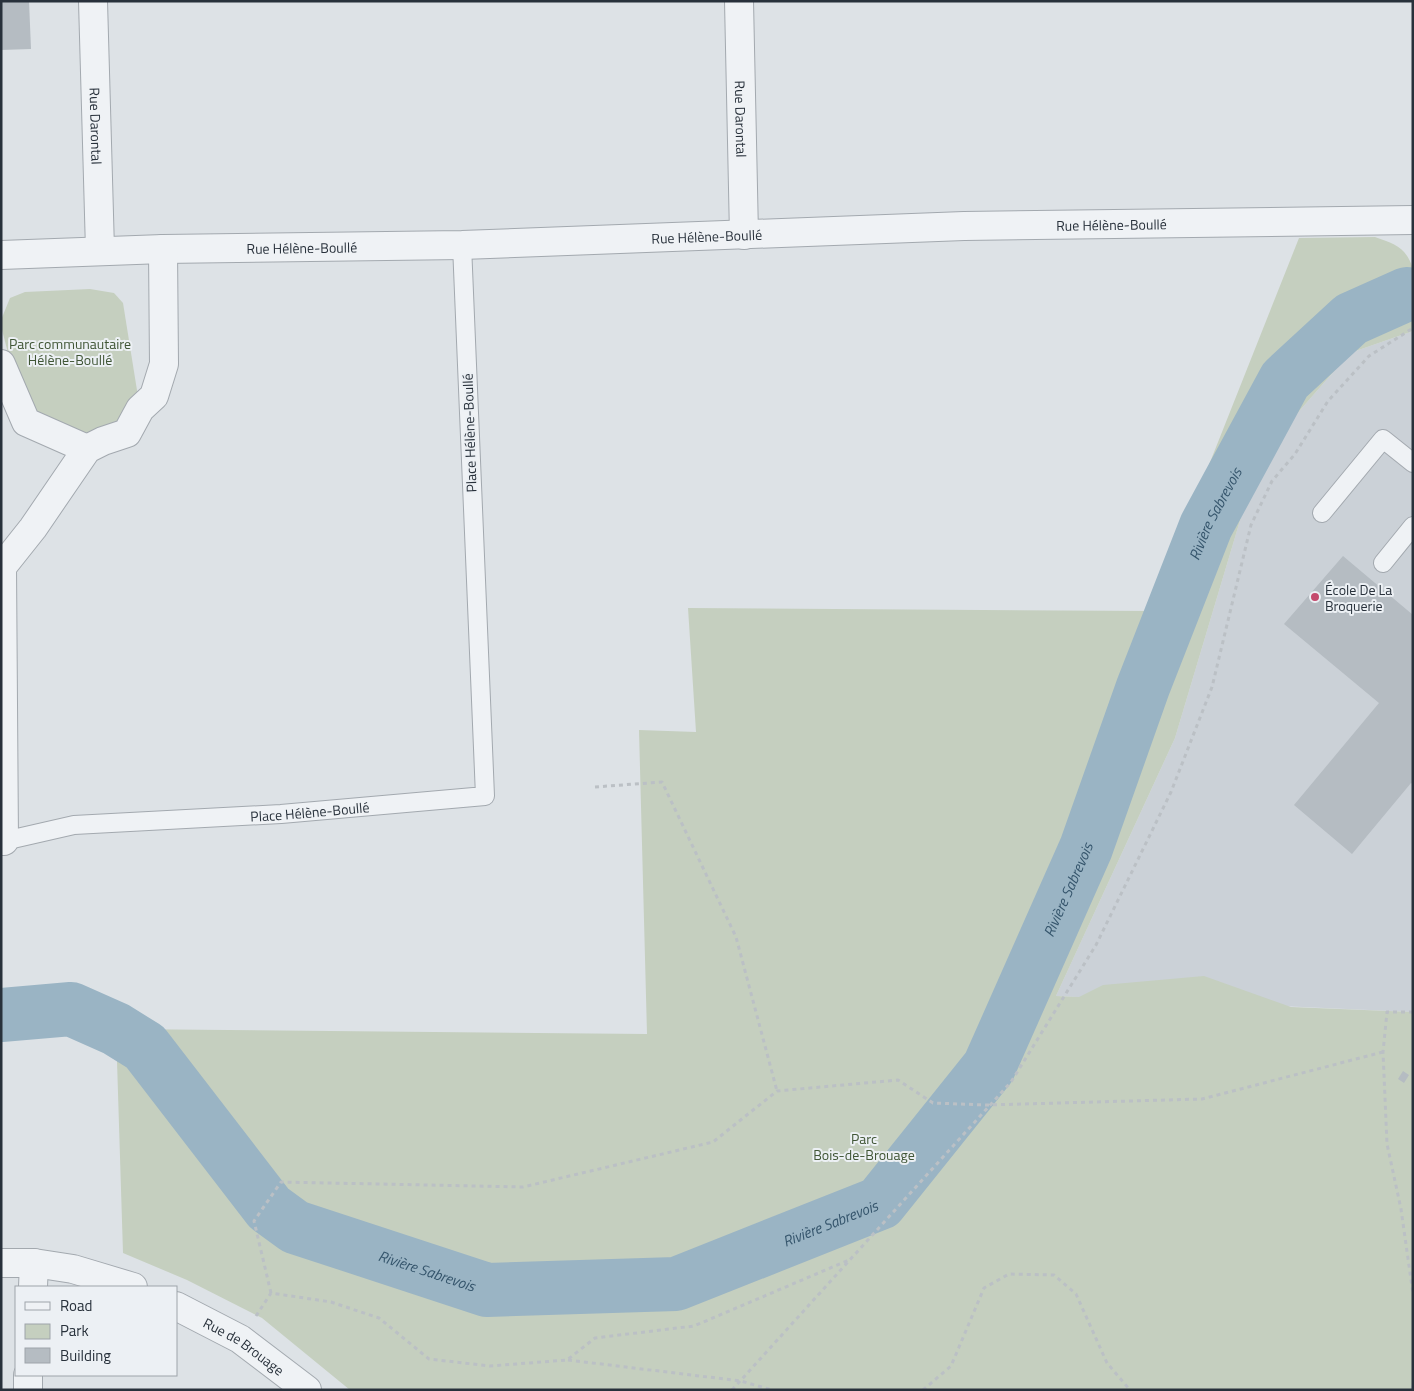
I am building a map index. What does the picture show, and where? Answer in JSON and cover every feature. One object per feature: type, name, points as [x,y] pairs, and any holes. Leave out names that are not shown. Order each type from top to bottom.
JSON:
[{"type":"street","name":"Rue Darontal","points":[[93,1],[100,250]]},
{"type":"street","name":"Rue Darontal","points":[[739,1],[744,235]]},
{"type":"street","name":"Rue Hélène-Boullé","points":[[1,255],[100,250],[462,245],[974,226],[1413,220]]},
{"type":"street","points":[[1,364],[26,422],[87,449],[127,433],[140,408],[154,396],[164,364],[163,249]]},
{"type":"street","name":"Place Hélène-Boullé","points":[[4,842],[2,567],[33,528],[87,449]]},
{"type":"street","points":[[1,1263],[33,1275],[74,1268],[130,1286]]},
{"type":"street","name":"Rue de Brouage","points":[[178,1307],[240,1340],[307,1390]]},
{"type":"street","points":[[28,1376],[28,1390]]},
{"type":"lane","name":"Place Hélène-Boullé","points":[[4,842],[74,825],[281,814],[485,796],[462,245]]},
{"type":"lane","points":[[1322,513],[1383,439],[1413,462]]},
{"type":"lane","points":[[1383,563],[1413,526]]},
{"type":"path","points":[[732,1390],[1011,1082],[1096,945],[1171,792],[1212,687],[1251,525],[1272,481],[1295,454],[1334,394],[1370,356],[1413,328]]},
{"type":"path","points":[[595,787],[662,782],[736,937],[777,1091]]},
{"type":"path","points":[[1413,1012],[1387,1012],[1383,1052],[1387,1144],[1401,1209],[1413,1294]]},
{"type":"path","points":[[240,1340],[271,1293],[254,1221],[281,1182],[523,1187],[713,1142],[777,1091],[898,1080],[934,1103],[990,1105],[1202,1099],[1383,1052]]},
{"type":"path","points":[[567,1360],[595,1338],[694,1326],[852,1258]]},
{"type":"path","points":[[922,1390],[951,1366],[984,1288],[1009,1274],[1054,1275],[1076,1294],[1107,1363],[1130,1390]]},
{"type":"path","points":[[271,1293],[331,1302],[380,1318],[429,1359],[490,1366],[567,1360],[741,1381],[772,1390]]},
{"type":"path","points":[[1412,1390],[1413,1385]]},
{"type":"shaded area","name":"École De La Broquerie","points":[[1413,331],[1413,1012],[1056,996],[1175,738],[1259,457],[1350,353]]},
{"type":"green space","name":"Parc Bois-de-Brouage","points":[[1375,237],[1399,247],[1407,256],[1413,269],[1413,331],[1350,353],[1259,457],[1175,738],[1056,996],[1079,997],[1103,985],[1204,976],[1291,1007],[1413,1012],[1413,1390],[350,1390],[262,1318],[187,1280],[123,1253],[116,1029],[647,1034],[639,730],[696,732],[688,608],[1151,611],[1299,238]]},
{"type":"green space","name":"Parc communautaire Hélène-Boullé","points":[[90,289],[114,293],[123,303],[140,409],[127,433],[73,432],[26,422],[1,326],[1,320],[10,298],[25,292]]},
{"type":"building","points":[[1,1],[29,1],[31,49],[1,50]]},
{"type":"building","points":[[1343,556],[1413,615],[1413,784],[1411,783],[1352,854],[1294,805],[1379,703],[1284,624]]},
{"type":"building","points":[[1403,1071],[1409,1075],[1404,1083],[1398,1079]]},
{"type":"waterway","name":"Rivière Sabrevois","points":[[1,1015],[71,1009],[116,1029],[145,1047],[269,1208],[295,1227],[487,1290],[676,1284],[880,1203],[989,1067],[1086,848],[1143,687],[1206,526],[1285,380],[1351,319],[1407,294]]},
{"type":"place","name":"École De La Broquerie","points":[[1315,597]]}]
